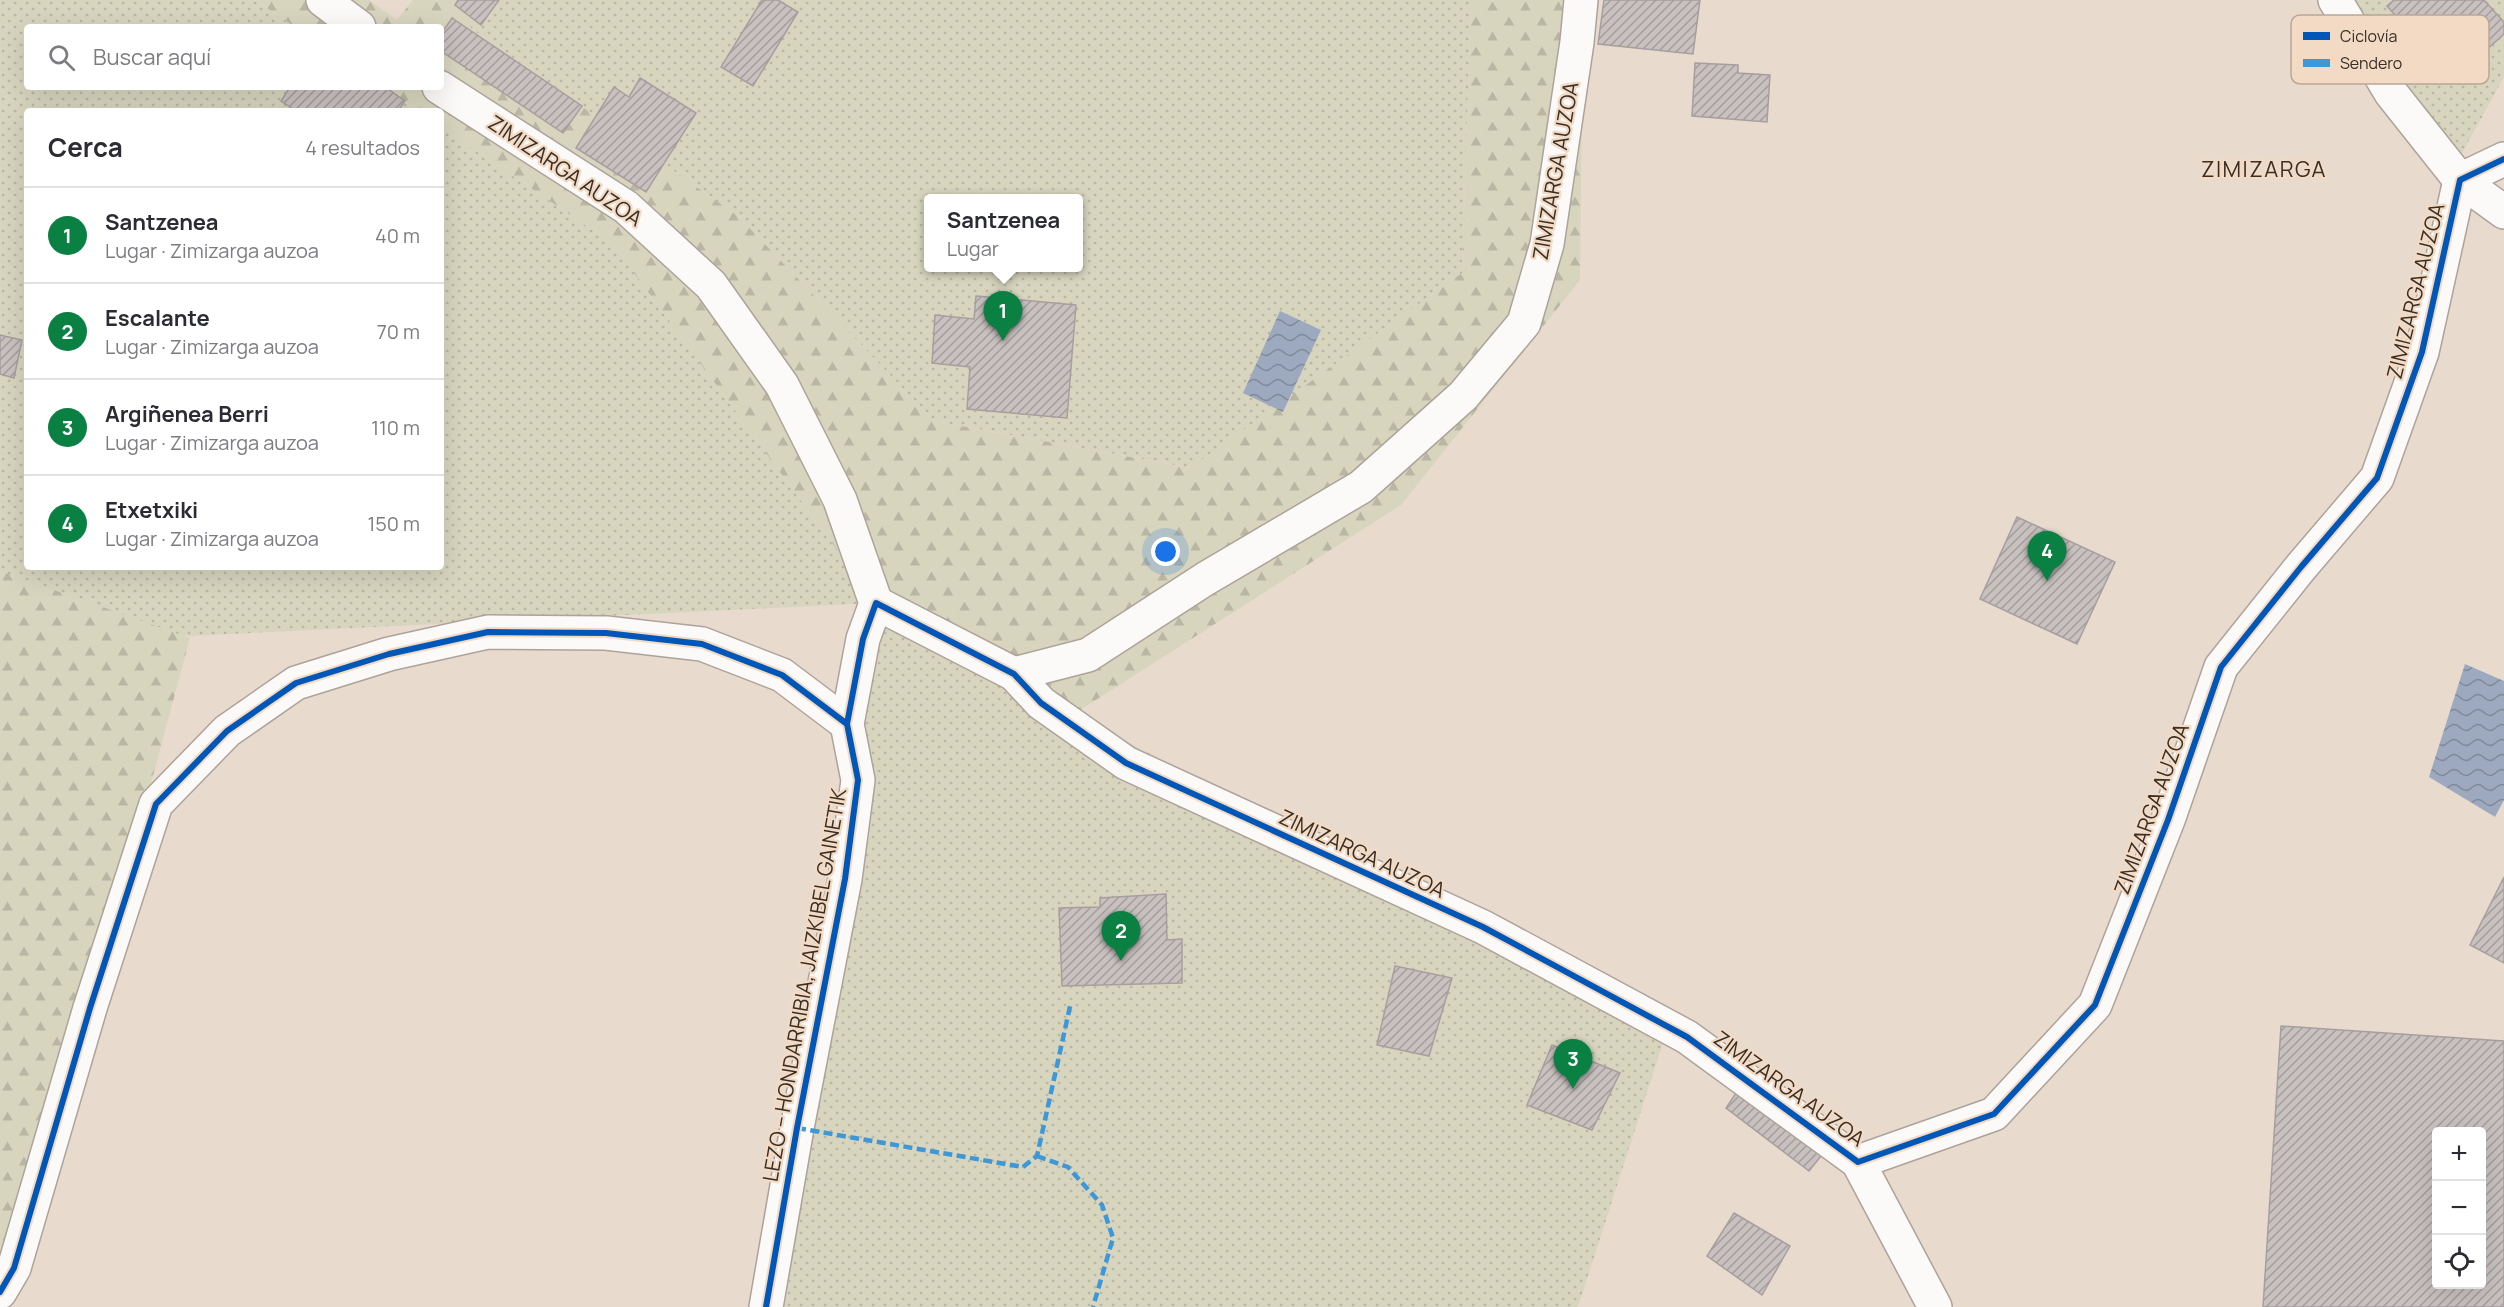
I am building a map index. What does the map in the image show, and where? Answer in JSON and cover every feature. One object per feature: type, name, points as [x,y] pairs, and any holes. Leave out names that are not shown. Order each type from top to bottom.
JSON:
[{"type":"street","points":[[323,0],[355,24]]},
{"type":"street","name":"ZIMIZARGA AUZOA","points":[[1014,674],[1088,655],[1205,579],[1361,487],[1463,396],[1524,323],[1547,244],[1581,0]]},
{"type":"street","name":"ZIMIZARGA AUZOA","points":[[2335,0],[2344,15]]},
{"type":"street","name":"ZIMIZARGA AUZOA","points":[[2386,84],[2460,180],[2504,212]]},
{"type":"street","name":"ZIMIZARGA AUZOA","points":[[444,90],[626,207],[711,285],[782,385],[840,500],[876,603],[1014,674],[1041,703],[1126,763],[1483,927],[1687,1036],[1858,1162],[1935,1307]]},
{"type":"street","points":[[2460,180],[2504,159]]},
{"type":"street","name":"ZIMIZARGA AUZOA","points":[[1858,1162],[1994,1114],[2095,1005],[2168,820],[2221,667],[2301,567],[2377,478],[2422,352],[2460,180]]},
{"type":"street","points":[[0,1292],[14,1268],[90,1008],[156,804],[227,731],[296,683],[389,654],[488,632],[606,633],[702,644],[782,675],[847,724],[863,639],[876,603]]},
{"type":"street","name":"LEZO – HONDARRIBIA, JAIZKIBEL GAINETIK","points":[[766,1307],[796,1128],[844,879],[858,780],[847,724]]},
{"type":"green space","points":[[0,0],[255,0],[291,24],[24,24],[24,90],[387,90],[414,108],[24,108],[24,570],[444,570],[444,129],[613,244],[876,603],[1074,714],[1669,1024],[1578,1307],[751,1307],[875,603],[168,637],[0,576]]},
{"type":"green space","points":[[255,0],[369,0],[397,20],[413,0],[491,0],[470,28],[738,216],[934,421],[1190,468],[1462,273],[1471,0],[1583,0],[1580,280],[1401,505],[1074,714],[876,603],[613,244],[444,129],[444,108],[414,108],[387,90],[444,90],[444,24],[291,24]]},
{"type":"green space","points":[[491,0],[1471,0],[1462,273],[1191,468],[934,421],[738,216],[470,28]]},
{"type":"green space","points":[[2335,0],[2504,0],[2504,77],[2461,155],[2403,84],[2489,84],[2489,15],[2347,15]]},
{"type":"green space","points":[[0,571],[190,638],[10,1307],[0,1307]]},
{"type":"water","points":[[1280,311],[1321,330],[1283,412],[1243,393]]},
{"type":"water","points":[[2465,664],[2504,681],[2504,800],[2495,817],[2429,777]]},
{"type":"building","points":[[458,0],[499,0],[481,25],[455,5]]},
{"type":"building","points":[[762,0],[778,0],[798,12],[753,86],[721,67]]},
{"type":"building","points":[[1604,0],[1700,0],[1693,54],[1598,44]]},
{"type":"building","points":[[2394,0],[2484,0],[2504,22],[2504,34],[2489,48],[2489,15],[2395,15],[2387,6]]},
{"type":"building","points":[[452,18],[582,106],[563,133],[444,53],[444,30]]},
{"type":"building","points":[[1695,63],[1738,65],[1738,73],[1770,75],[1767,122],[1692,116]]},
{"type":"building","points":[[640,78],[696,113],[646,192],[576,148],[614,87],[629,97]]},
{"type":"building","points":[[288,90],[389,90],[405,101],[400,108],[292,108],[281,101]]},
{"type":"building","points":[[976,296],[1076,305],[1067,418],[967,409],[970,367],[932,363],[935,315],[974,319]]},
{"type":"building","points":[[0,335],[22,340],[14,378],[0,374]]},
{"type":"building","points":[[2017,517],[2115,562],[2077,644],[1980,599]]},
{"type":"building","points":[[2504,877],[2504,963],[2470,945]]},
{"type":"building","points":[[1166,894],[1167,940],[1182,939],[1182,983],[1062,986],[1059,908],[1100,907],[1100,898]]},
{"type":"building","points":[[1395,966],[1452,978],[1429,1056],[1377,1045]]},
{"type":"building","points":[[2281,1026],[2504,1041],[2504,1307],[2263,1307]]},
{"type":"building","points":[[1552,1045],[1620,1073],[1592,1130],[1527,1105]]},
{"type":"building","points":[[1738,1090],[1801,1134],[1821,1156],[1809,1171],[1726,1108]]},
{"type":"building","points":[[1734,1213],[1790,1246],[1762,1295],[1707,1256]]},
{"type":"marked path","points":[[797,1128],[1023,1167],[1037,1156],[1071,1002]]},
{"type":"marked path","points":[[1037,1156],[1068,1167],[1102,1205],[1113,1238],[1093,1307]]},
{"type":"cycle path","points":[[847,724],[863,639],[876,603],[1014,674],[1041,703],[1126,763],[1483,927],[1687,1037],[1858,1162],[1994,1114],[2095,1005],[2168,820],[2221,667],[2301,567],[2377,478],[2422,352],[2460,180],[2504,159]]},
{"type":"cycle path","points":[[0,1292],[14,1268],[90,1008],[156,804],[227,731],[296,683],[389,654],[488,632],[606,633],[702,644],[782,675],[847,724],[858,780],[845,879],[797,1128],[766,1307]]},
{"type":"place","name":"Santzenea","points":[[1003,341]]},
{"type":"place","name":"Etxetxiki","points":[[2047,581]]},
{"type":"place","name":"Escalante","points":[[1121,961]]},
{"type":"place","name":"Argiñenea Berri","points":[[1573,1089]]},
{"type":"district","name":"ZIMIZARGA","points":[[2264,169]]}]
